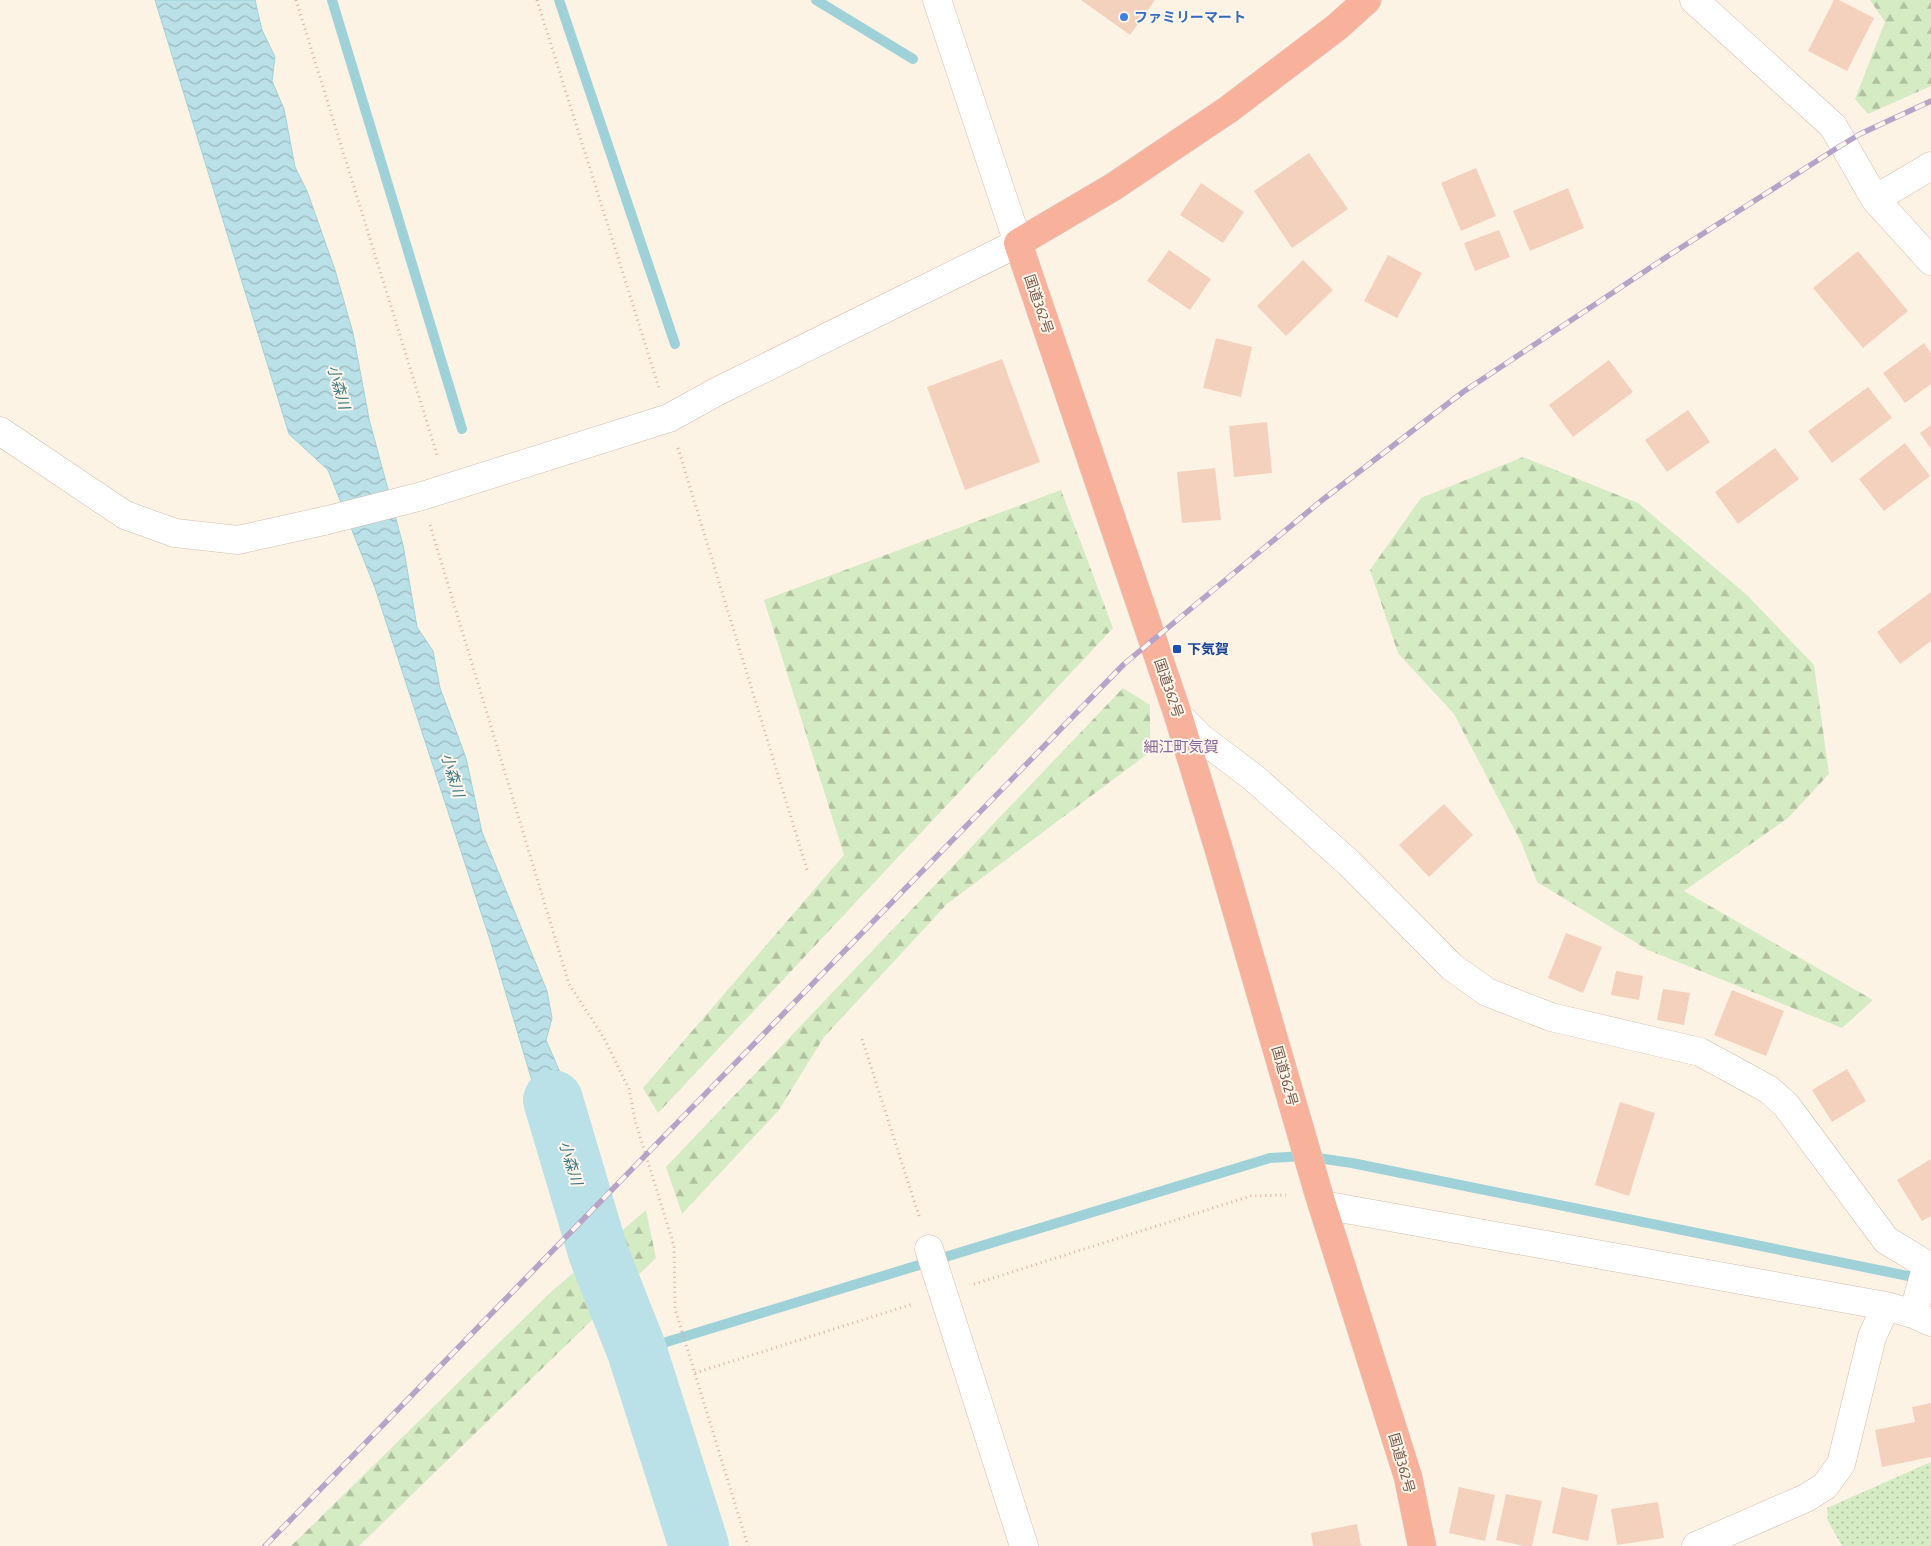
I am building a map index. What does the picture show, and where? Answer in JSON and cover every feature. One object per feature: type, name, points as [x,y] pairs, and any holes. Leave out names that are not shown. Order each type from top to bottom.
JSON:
[{"type":"highway","points":[[1018,243],[1113,187],[1229,109],[1337,26],[1367,0]]},
{"type":"highway","name":"国道362号","points":[[1018,243],[1178,715],[1320,1196],[1408,1477],[1422,1546]]},
{"type":"street","points":[[0,431],[124,515],[175,533],[238,540],[328,520],[434,492],[669,418],[718,391],[1018,243],[936,0]]},
{"type":"street","points":[[1694,0],[1833,126],[1875,199],[1931,261]]},
{"type":"street","points":[[1875,199],[1931,166]]},
{"type":"street","points":[[1178,715],[1201,738],[1254,778],[1350,863],[1452,967],[1488,992],[1551,1017],[1700,1052],[1768,1089],[1786,1105],[1886,1240],[1929,1265],[1922,1318],[1886,1306],[1320,1196]]},
{"type":"street","points":[[929,1249],[1024,1546]]},
{"type":"street","points":[[1696,1546],[1806,1498],[1825,1486],[1841,1464],[1872,1337],[1886,1306]]},
{"type":"path","points":[[296,0],[569,984],[604,1038],[629,1089],[635,1120],[674,1246],[675,1309],[748,1546]]},
{"type":"path","points":[[537,0],[669,418],[808,873]]},
{"type":"path","points":[[862,1039],[929,1249]]},
{"type":"path","points":[[695,1373],[942,1286],[1251,1196],[1320,1196]]},
{"type":"green space","points":[[1870,0],[1931,0],[1931,86],[1868,114],[1855,99],[1885,22]]},
{"type":"green space","points":[[1523,457],[1638,503],[1747,595],[1814,665],[1829,774],[1788,818],[1684,891],[1873,1000],[1842,1028],[1648,950],[1537,882],[1521,842],[1454,714],[1398,653],[1370,570],[1421,498]]},
{"type":"green space","points":[[1061,490],[1113,628],[658,1113],[643,1088],[844,855],[764,600]]},
{"type":"green space","points":[[1123,688],[1150,705],[1150,752],[947,904],[824,1037],[779,1110],[682,1214],[666,1167]]},
{"type":"green space","points":[[646,1210],[656,1258],[359,1546],[291,1546],[551,1292]]},
{"type":"green space","points":[[1931,1462],[1931,1546],[1842,1546],[1828,1521],[1827,1508]]},
{"type":"water","points":[[155,0],[255,0],[262,30],[275,57],[272,81],[284,109],[295,167],[307,191],[335,270],[353,333],[369,419],[403,545],[417,627],[433,651],[440,688],[466,758],[482,832],[547,991],[552,1018],[546,1040],[562,1077],[583,1116],[587,1148],[587,1185],[558,1168],[490,940],[375,588],[328,470],[289,434]]},
{"type":"building","name":"ファミリーマート","points":[[1081,0],[1155,0],[1130,35]]},
{"type":"building","points":[[1834,0],[1839,0],[1874,18],[1847,71],[1808,51]]},
{"type":"building","points":[[1309,153],[1348,209],[1292,248],[1254,191]]},
{"type":"building","points":[[1476,168],[1496,216],[1461,231],[1441,183]]},
{"type":"building","points":[[1201,183],[1244,212],[1223,243],[1180,215]]},
{"type":"building","points":[[1568,188],[1584,228],[1530,251],[1513,211]]},
{"type":"building","points":[[1499,230],[1510,257],[1475,271],[1464,243]]},
{"type":"building","points":[[1169,250],[1211,279],[1190,310],[1147,281]]},
{"type":"building","points":[[1858,251],[1908,311],[1863,348],[1813,288]]},
{"type":"building","points":[[1388,255],[1422,273],[1397,318],[1364,301]]},
{"type":"building","points":[[1303,260],[1333,290],[1286,336],[1257,306]]},
{"type":"building","points":[[1216,338],[1252,347],[1241,397],[1203,388]]},
{"type":"building","points":[[1924,343],[1931,353],[1931,384],[1905,403],[1883,373]]},
{"type":"building","points":[[1002,359],[1040,462],[965,490],[927,387]]},
{"type":"building","points":[[1609,360],[1633,392],[1573,437],[1549,405]]},
{"type":"building","points":[[1868,387],[1892,418],[1832,463],[1808,431]]},
{"type":"building","points":[[1688,410],[1710,442],[1667,472],[1645,440]]},
{"type":"building","points":[[1267,422],[1272,473],[1234,477],[1229,426]]},
{"type":"building","points":[[1931,425],[1931,449],[1920,433]]},
{"type":"building","points":[[1905,443],[1930,476],[1884,511],[1859,479]]},
{"type":"building","points":[[1775,448],[1799,479],[1738,524],[1715,492]]},
{"type":"building","points":[[1215,468],[1221,520],[1182,523],[1177,472]]},
{"type":"building","points":[[1931,592],[1931,641],[1900,664],[1877,632]]},
{"type":"building","points":[[1444,804],[1473,835],[1429,877],[1399,845]]},
{"type":"building","points":[[1566,933],[1602,947],[1583,993],[1548,978]]},
{"type":"building","points":[[1616,971],[1643,976],[1639,1000],[1611,995]]},
{"type":"building","points":[[1663,989],[1690,993],[1684,1025],[1657,1020]]},
{"type":"building","points":[[1732,990],[1784,1011],[1766,1056],[1714,1035]]},
{"type":"building","points":[[1847,1069],[1866,1101],[1832,1122],[1812,1090]]},
{"type":"building","points":[[1620,1102],[1655,1113],[1629,1196],[1595,1185]]},
{"type":"building","points":[[1931,1159],[1931,1216],[1922,1221],[1897,1180]]},
{"type":"building","points":[[1931,1403],[1931,1457],[1882,1467],[1875,1430],[1915,1422],[1912,1407]]},
{"type":"building","points":[[1459,1487],[1495,1495],[1485,1541],[1449,1533]]},
{"type":"building","points":[[1562,1487],[1598,1495],[1588,1541],[1552,1533]]},
{"type":"building","points":[[1506,1494],[1542,1501],[1532,1546],[1496,1540]]},
{"type":"building","points":[[1658,1502],[1664,1538],[1617,1545],[1611,1509]]},
{"type":"building","points":[[1357,1524],[1361,1546],[1313,1546],[1311,1533]]},
{"type":"waterway","points":[[332,0],[462,429]]},
{"type":"waterway","points":[[559,0],[675,344]]},
{"type":"waterway","points":[[816,0],[913,59]]},
{"type":"waterway","name":"小森川","points":[[553,1100],[598,1252],[637,1351],[699,1546]]},
{"type":"waterway","points":[[637,1351],[1270,1158],[1304,1156],[1352,1163],[1923,1279]]},
{"type":"railway","points":[[265,1546],[1124,664],[1321,501],[1463,392],[1671,254],[1837,148],[1860,134],[1931,101]]},
{"type":"place","name":"ファミリーマート","points":[[1124,17]]},
{"type":"place","name":"下気賀","points":[[1177,649]]},
{"type":"district","name":"細江町気賀","points":[[1181,746]]}]
